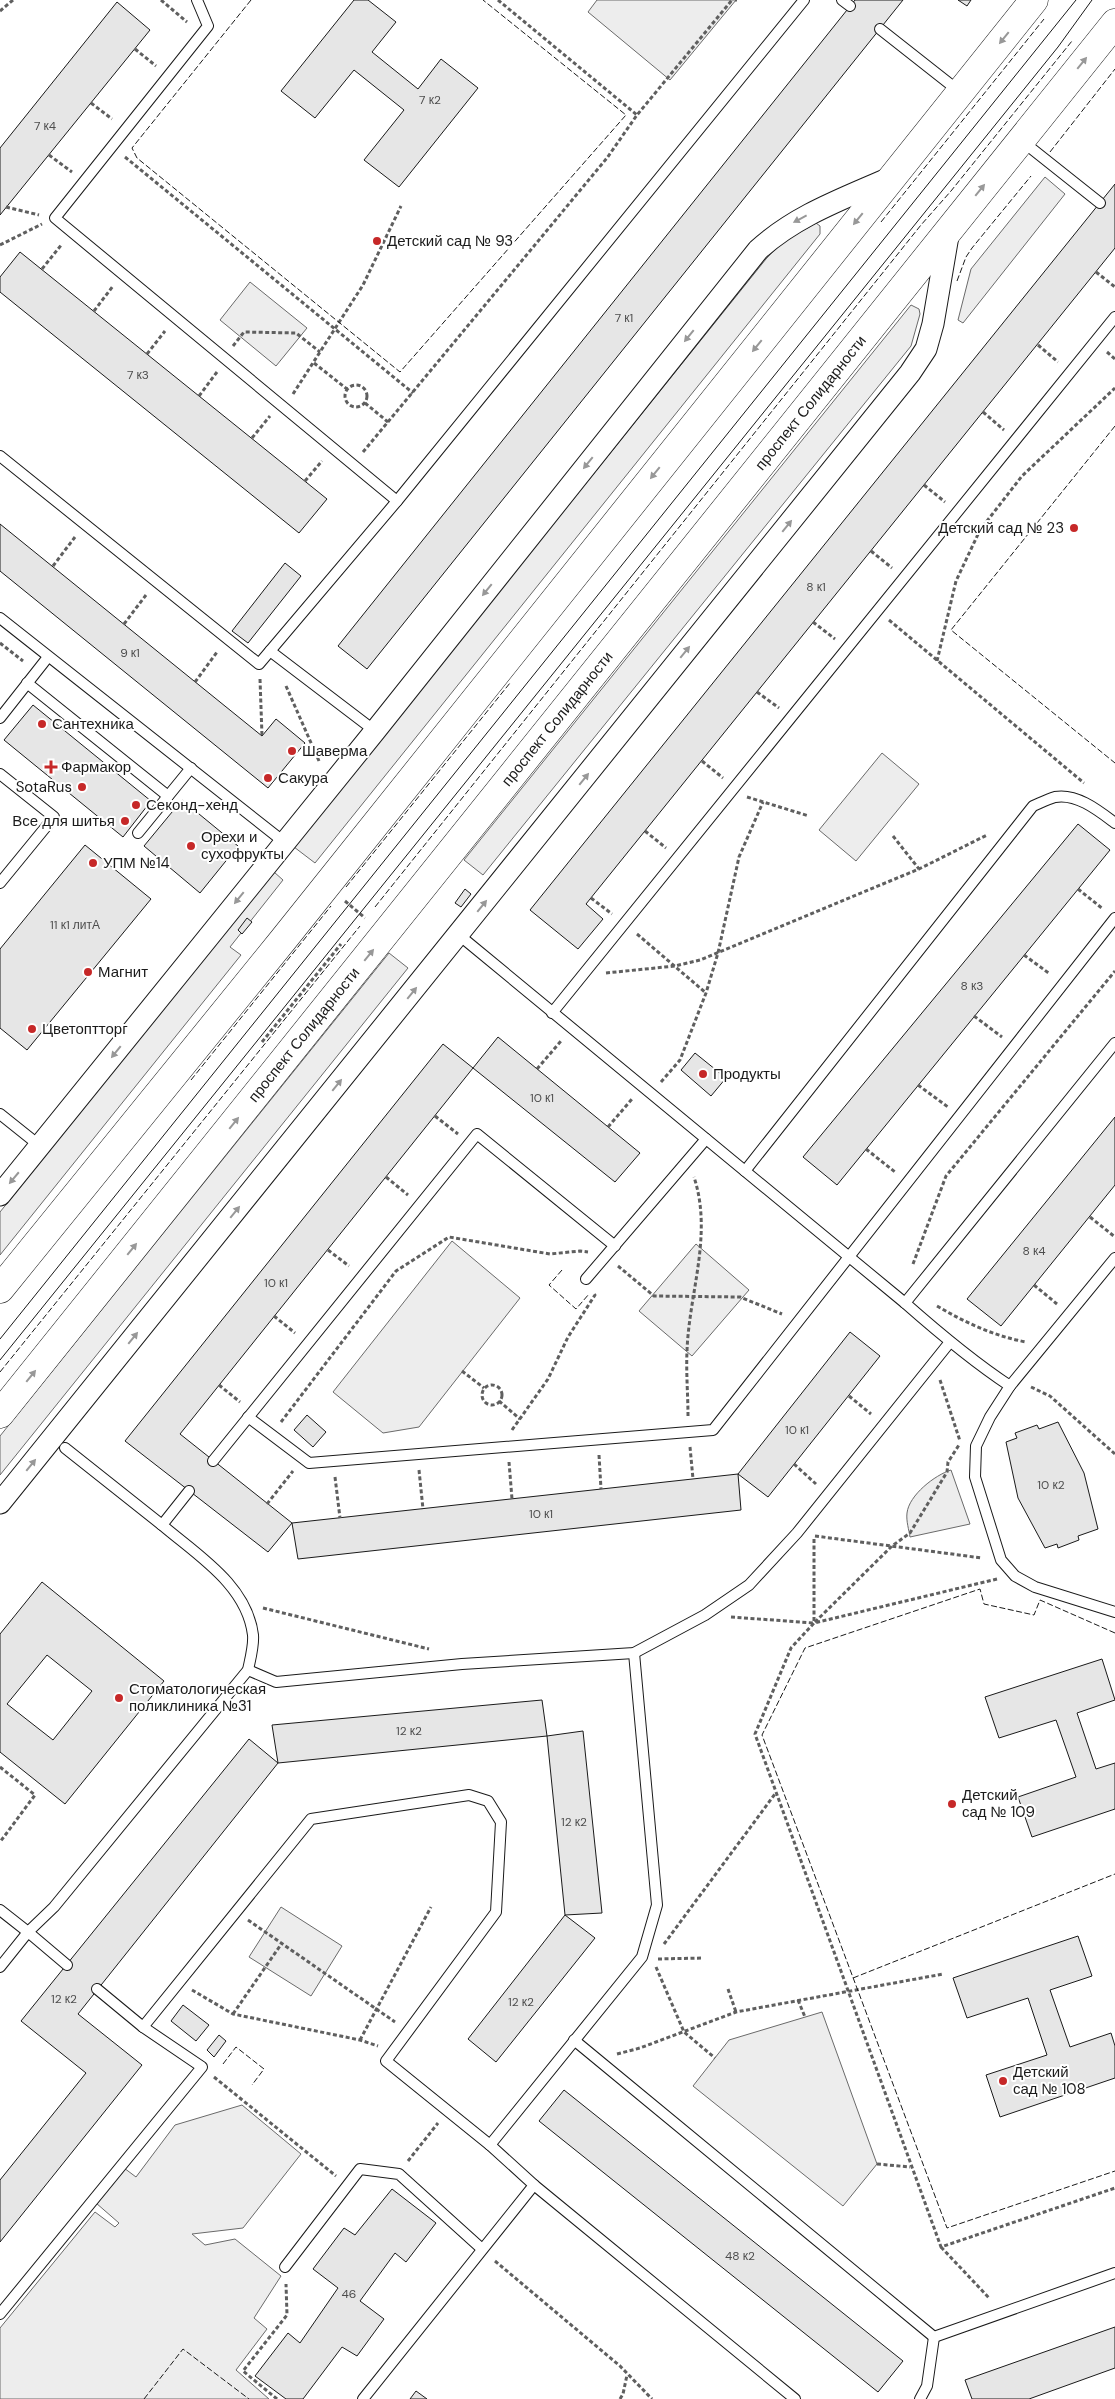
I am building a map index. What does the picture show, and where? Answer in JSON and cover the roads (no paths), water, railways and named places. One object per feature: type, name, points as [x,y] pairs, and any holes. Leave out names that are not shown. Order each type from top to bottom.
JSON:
[{"type":"main road","points":[[0,1289],[276,948],[1034,0]]},
{"type":"main road","name":"проспект Солидарности","points":[[0,1414],[1115,23]]},
{"type":"street","points":[[0,1195],[375,731],[758,250],[775,234],[798,219],[892,177]]},
{"type":"street","points":[[0,1502],[910,373],[926,349],[933,324],[949,228]]},
{"type":"lane","points":[[196,0],[208,26],[55,218],[398,501]]},
{"type":"lane","points":[[0,456],[259,664],[398,501],[804,0]]},
{"type":"lane","points":[[880,29],[960,92]]},
{"type":"lane","points":[[1021,140],[1100,203]]},
{"type":"lane","points":[[552,1013],[1115,317]]},
{"type":"lane","points":[[0,618],[284,842]]},
{"type":"lane","points":[[270,651],[375,731]]},
{"type":"lane","points":[[0,718],[48,657]]},
{"type":"lane","points":[[27,683],[168,796]]},
{"type":"lane","points":[[138,833],[191,768]]},
{"type":"lane","points":[[0,774],[54,817],[0,883]]},
{"type":"lane","points":[[745,1171],[1034,806],[1056,797],[1077,799],[1098,810],[1115,824]]},
{"type":"lane","points":[[251,1414],[272,1435],[309,1463],[713,1430],[850,1258],[1115,918]]},
{"type":"lane","points":[[459,934],[552,1013],[905,1302],[950,1342],[982,1368],[1010,1386]]},
{"type":"lane","points":[[905,1302],[1115,1043]]},
{"type":"lane","points":[[0,1114],[40,1146]]},
{"type":"lane","points":[[213,1461],[477,1134],[615,1246]]},
{"type":"lane","points":[[586,1279],[706,1139]]},
{"type":"lane","points":[[1115,1258],[1010,1386],[990,1417],[976,1446],[976,1477],[1001,1560],[1015,1576],[1035,1587],[1115,1612]]},
{"type":"lane","points":[[248,1670],[276,1682],[462,1664],[634,1653],[705,1615],[749,1585],[797,1534],[950,1342]]},
{"type":"lane","points":[[0,1967],[28,1932],[54,1907],[248,1670],[253,1636],[243,1603],[224,1577],[65,1448]]},
{"type":"lane","points":[[162,1525],[189,1491]]},
{"type":"lane","points":[[490,2145],[642,1957],[657,1905],[634,1653]]},
{"type":"lane","points":[[143,2026],[311,1819],[469,1795],[488,1800],[501,1822],[496,1912],[386,2061],[490,2145],[534,2185],[791,2398]]},
{"type":"lane","points":[[0,1910],[67,1964]]},
{"type":"lane","points":[[0,2314],[202,2068],[143,2026],[97,1989]]},
{"type":"lane","points":[[574,2040],[934,2337]]},
{"type":"lane","points":[[285,2267],[360,2169],[399,2174],[482,2249]]},
{"type":"lane","points":[[363,2399],[534,2185]]},
{"type":"lane","points":[[934,2337],[1115,2274]]},
{"type":"lane","points":[[920,2399],[927,2386],[934,2337]]},
{"type":"tram line","points":[[0,1339],[1076,0]]},
{"type":"tram line","points":[[0,1360],[1058,47],[1092,0]]},
{"type":"place","name":"Детский сад № 93","points":[[377,241]]},
{"type":"place","name":"Детский сад № 23","points":[[1074,528]]},
{"type":"place","name":"Сантехника","points":[[42,724]]},
{"type":"place","name":"Шаверма","points":[[292,751]]},
{"type":"place","name":"Фармакор","points":[[51,767]]},
{"type":"place","name":"Сакура","points":[[268,778]]},
{"type":"place","name":"SotaRus","points":[[82,787]]},
{"type":"place","name":"Секонд-хенд","points":[[136,805]]},
{"type":"place","name":"Все для шитья","points":[[125,821]]},
{"type":"place","name":"Орехи и сухофрукты","points":[[191,846]]},
{"type":"place","name":"УПМ №14","points":[[93,863]]},
{"type":"place","name":"Магнит","points":[[88,972]]},
{"type":"place","name":"Цветоптторг","points":[[32,1029]]},
{"type":"place","name":"Продукты","points":[[703,1074]]},
{"type":"place","name":"Стоматологическая поликлиника №31","points":[[119,1698]]},
{"type":"place","name":"Детский сад № 109","points":[[952,1804]]},
{"type":"place","name":"Детский сад № 108","points":[[1003,2081]]}]
